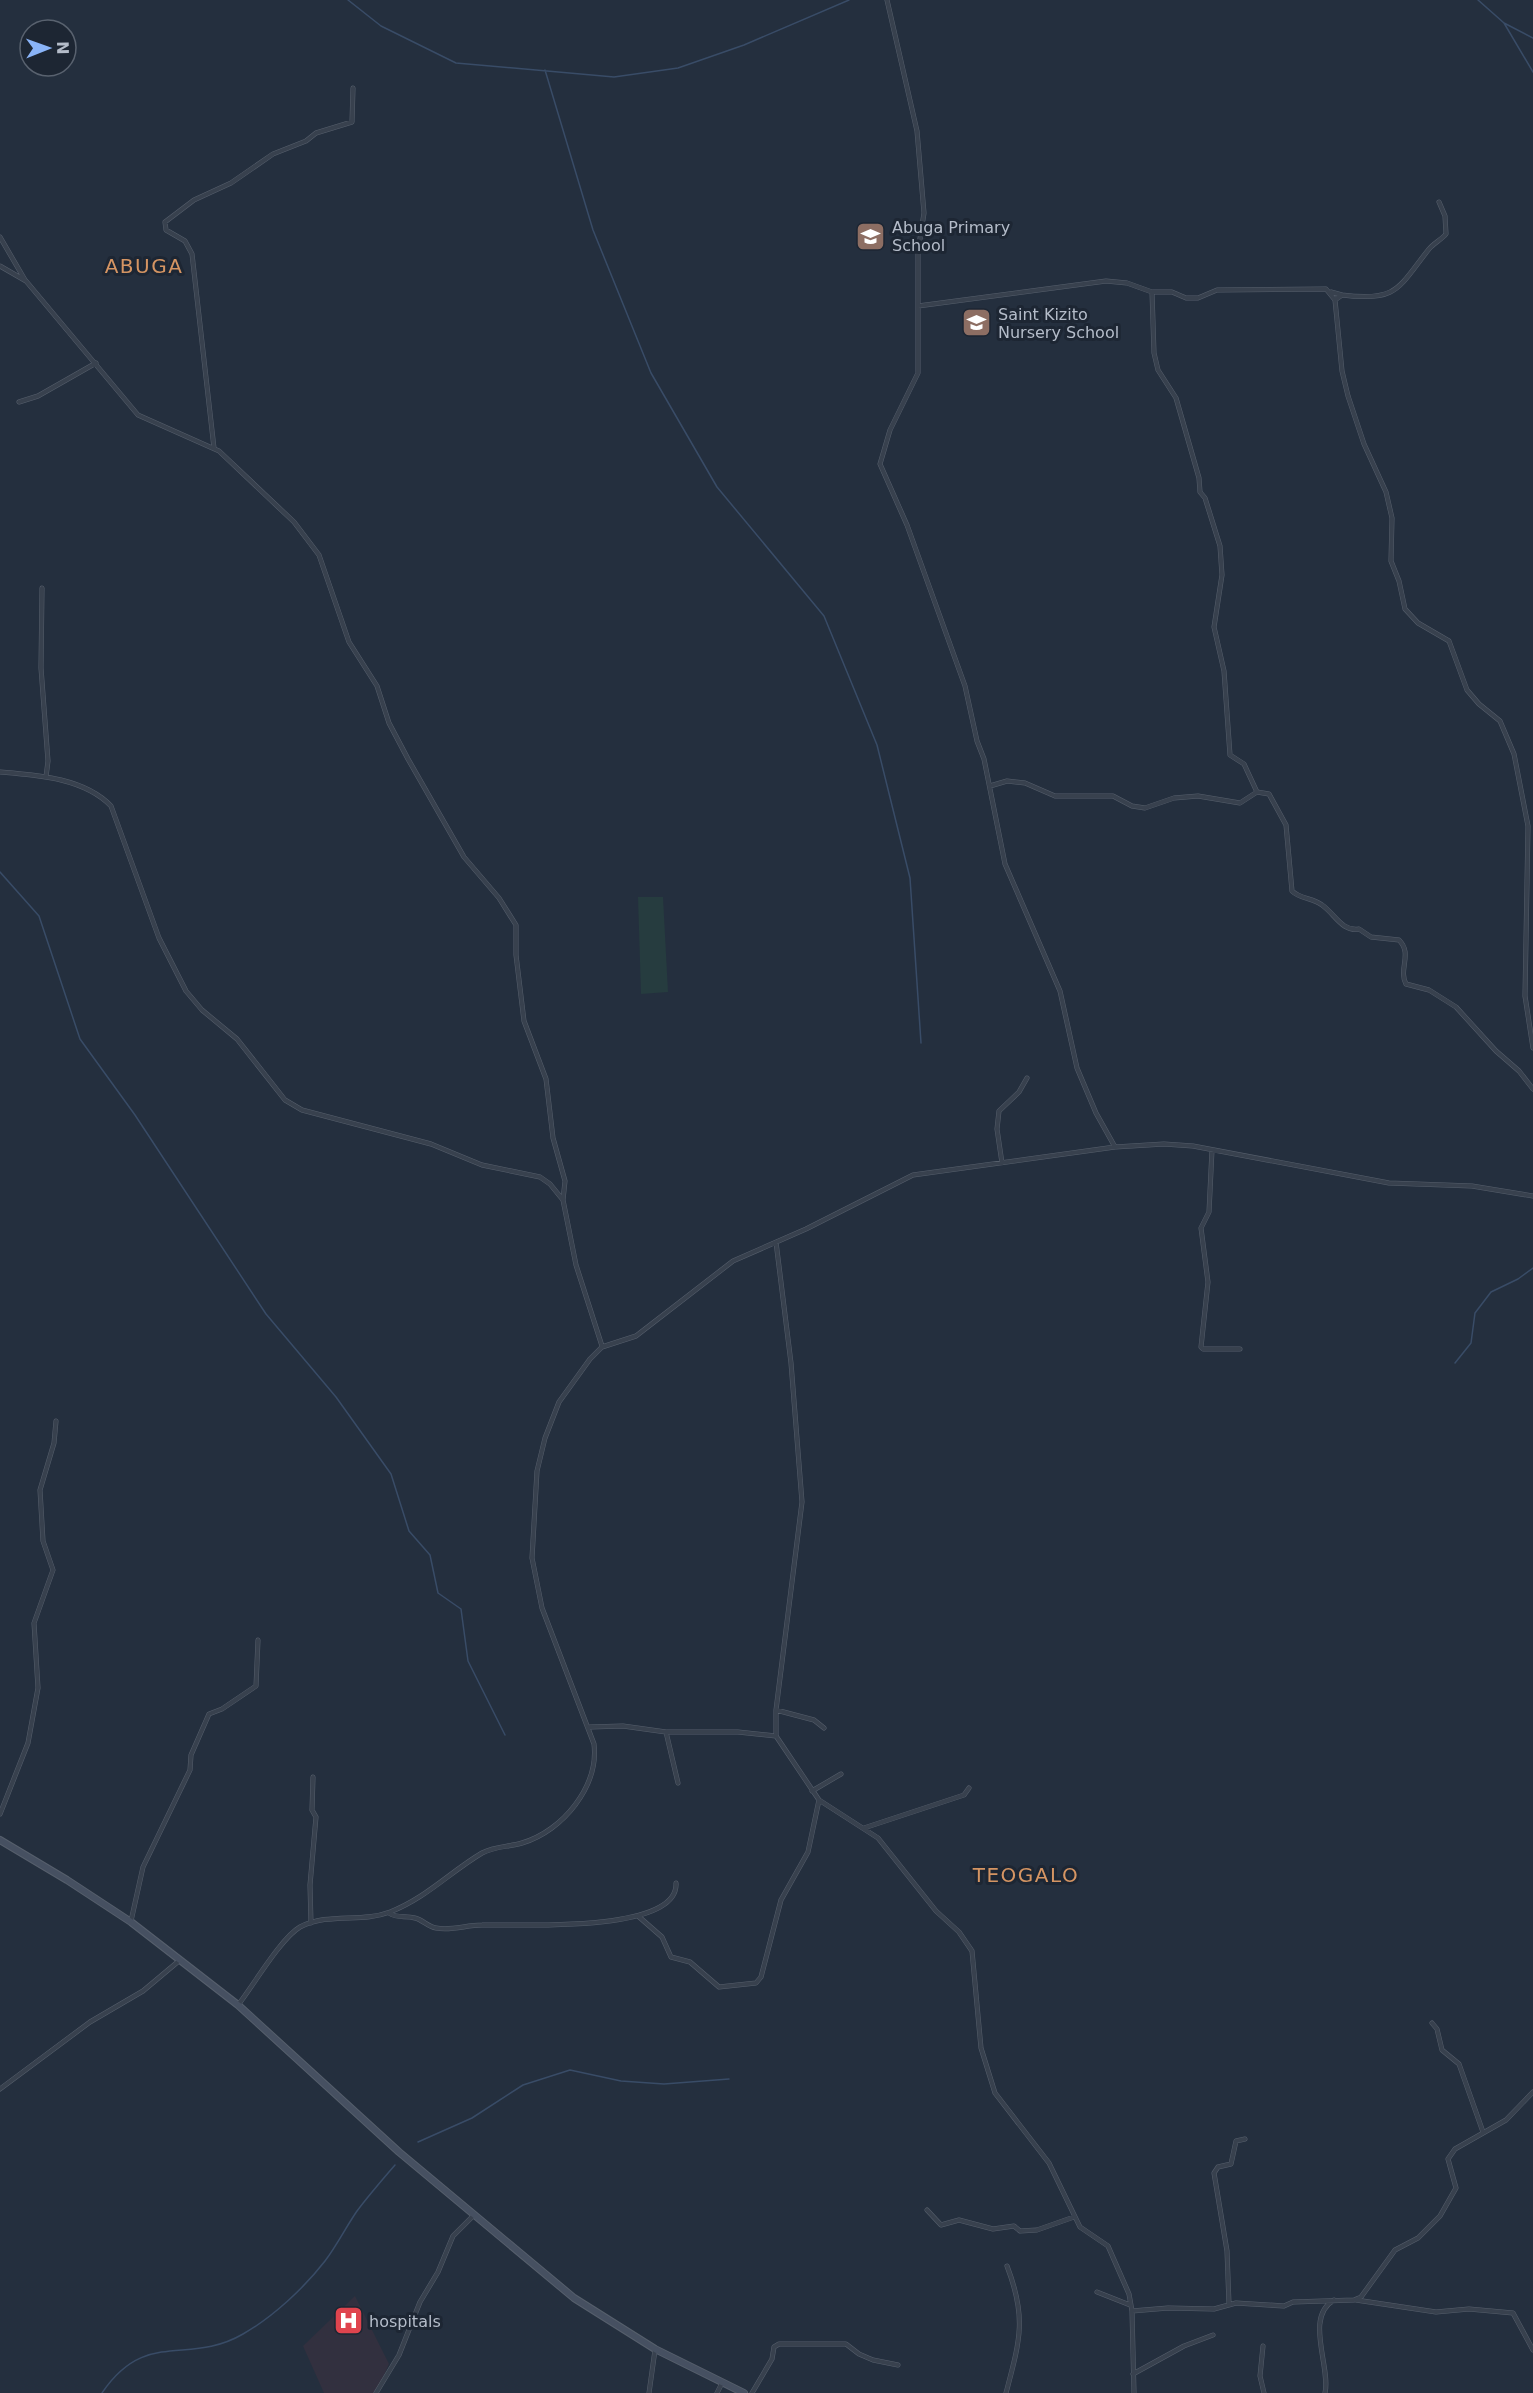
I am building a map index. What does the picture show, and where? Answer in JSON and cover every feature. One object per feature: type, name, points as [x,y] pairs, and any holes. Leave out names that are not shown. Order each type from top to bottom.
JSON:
[{"type":"main road","points":[[0,1840],[131,1922],[238,2005],[399,2152],[566,2292],[655,2349],[744,2393]]},
{"type":"street","points":[[887,0],[919,144],[924,213],[918,252],[918,373],[890,430],[880,464],[907,525],[951,641],[965,686],[1005,864],[1060,991],[1077,1068],[1096,1113],[1115,1147]]},
{"type":"street","points":[[214,448],[192,254],[185,242],[166,231],[165,222],[194,200],[231,183],[273,154],[306,141],[316,133],[352,122],[352,88]]},
{"type":"street","points":[[918,306],[1107,281],[1126,283],[1152,292],[1172,292],[1190,298],[1199,298],[1217,290],[1326,289],[1342,295],[1371,296],[1387,293],[1403,286],[1431,247],[1446,234],[1445,216],[1439,202]]},
{"type":"street","points":[[0,237],[26,280],[140,416],[214,448],[294,522],[319,555],[349,642],[377,686],[390,723],[408,759],[464,857],[513,918],[517,934],[516,956],[523,1015],[546,1079],[553,1138],[565,1181],[563,1200],[576,1266],[602,1347]]},
{"type":"street","points":[[0,266],[26,280]]},
{"type":"street","points":[[1152,292],[1154,353],[1158,370],[1176,398],[1191,457],[1199,478],[1200,492],[1205,498],[1220,546],[1222,575],[1214,627],[1224,671],[1230,755],[1248,770],[1257,792]]},
{"type":"street","points":[[1330,292],[1335,300],[1342,371],[1364,444],[1386,492],[1392,518],[1391,561],[1405,609],[1418,623],[1449,641],[1467,690],[1479,704],[1500,721],[1514,754],[1528,826],[1525,996],[1533,1048]]},
{"type":"street","points":[[1335,300],[1342,295]]},
{"type":"street","points":[[19,402],[38,396],[96,363]]},
{"type":"street","points":[[42,588],[41,680],[48,760],[46,777]]},
{"type":"street","points":[[0,771],[46,777],[89,789],[111,806],[159,938],[186,991],[202,1010],[237,1040],[285,1100],[310,1113],[431,1144],[482,1165],[540,1177],[563,1200]]},
{"type":"street","points":[[989,786],[1007,782],[1025,783],[1055,796],[1113,796],[1132,806],[1145,808],[1174,798],[1198,796],[1240,803],[1257,792],[1269,794],[1286,825],[1289,837],[1290,885],[1295,895],[1323,905],[1338,922],[1353,930],[1359,929],[1371,937],[1399,940],[1406,954],[1404,980],[1406,984],[1428,990],[1456,1007],[1496,1051],[1520,1071],[1533,1089]]},
{"type":"street","points":[[1002,1164],[997,1129],[999,1111],[1019,1092],[1027,1078]]},
{"type":"street","points":[[238,2005],[295,1931],[311,1923],[340,1916],[389,1912],[427,1894],[481,1853],[532,1839],[572,1810],[586,1788],[596,1764],[590,1727],[538,1594],[532,1558],[532,1525],[537,1471],[552,1416],[581,1367],[602,1347],[636,1336],[734,1261],[913,1175],[1115,1147],[1164,1144],[1212,1150],[1389,1183],[1472,1186],[1533,1195]]},
{"type":"street","points":[[1212,1150],[1209,1212],[1201,1228],[1208,1282],[1201,1347],[1203,1349],[1240,1349]]},
{"type":"street","points":[[776,1242],[785,1303],[802,1484],[776,1736],[819,1800],[878,1838],[936,1911],[959,1932],[972,1952],[980,2040],[990,2083],[1012,2117],[1049,2163],[1080,2227],[1108,2246],[1131,2305],[1134,2393]]},
{"type":"street","points":[[0,1814],[28,1743],[38,1688],[34,1623],[53,1572],[43,1541],[40,1490],[54,1443],[56,1421]]},
{"type":"street","points":[[131,1922],[143,1867],[190,1770],[192,1755],[206,1718],[256,1686],[258,1640]]},
{"type":"street","points":[[777,1710],[814,1720],[824,1728]]},
{"type":"street","points":[[590,1727],[623,1726],[666,1732],[738,1732],[776,1736]]},
{"type":"street","points":[[666,1732],[678,1784]]},
{"type":"street","points":[[812,1791],[841,1774]]},
{"type":"street","points":[[311,1923],[310,1885],[316,1817],[312,1810],[313,1778]]},
{"type":"street","points":[[863,1828],[964,1795],[969,1788]]},
{"type":"street","points":[[638,1916],[662,1937],[671,1957],[690,1962],[716,1985],[722,1987],[756,1983],[761,1977],[782,1900],[808,1852],[819,1800]]},
{"type":"street","points":[[389,1912],[396,1917],[415,1917],[434,1928],[455,1929],[476,1925],[560,1925],[638,1916],[670,1901],[676,1891],[676,1883]]},
{"type":"street","points":[[0,2090],[90,2022],[143,1991],[180,1960]]},
{"type":"street","points":[[1432,2023],[1437,2029],[1442,2050],[1459,2064],[1483,2132]]},
{"type":"street","points":[[1354,2300],[1361,2297],[1384,2262],[1395,2250],[1418,2238],[1440,2216],[1456,2188],[1448,2159],[1455,2149],[1506,2120],[1533,2092]]},
{"type":"street","points":[[1229,2304],[1227,2251],[1214,2173],[1218,2167],[1232,2164],[1233,2145],[1236,2141],[1245,2139]]},
{"type":"street","points":[[927,2210],[941,2225],[959,2220],[993,2229],[1014,2226],[1020,2231],[1038,2230],[1074,2217]]},
{"type":"street","points":[[376,2393],[402,2349],[420,2302],[436,2277],[453,2236],[474,2215]]},
{"type":"street","points":[[1006,2393],[1020,2334],[1020,2309],[1007,2266]]},
{"type":"street","points":[[1097,2292],[1131,2305]]},
{"type":"street","points":[[1325,2393],[1320,2344],[1321,2313],[1325,2305],[1335,2300]]},
{"type":"street","points":[[1132,2312],[1168,2308],[1214,2309],[1229,2304],[1284,2306],[1300,2302],[1354,2300],[1436,2313],[1468,2309],[1513,2313],[1533,2350]]},
{"type":"street","points":[[1134,2374],[1184,2346],[1213,2335]]},
{"type":"street","points":[[752,2393],[772,2359],[774,2347],[779,2344],[846,2344],[859,2354],[873,2360],[898,2365]]},
{"type":"street","points":[[1263,2346],[1260,2376],[1264,2393]]},
{"type":"street","points":[[649,2393],[655,2349]]},
{"type":"street","points":[[717,2393],[722,2382]]},
{"type":"shaded area","name":"hospitals","points":[[355,2296],[389,2364],[376,2393],[324,2393],[303,2346]]},
{"type":"green space","points":[[638,897],[663,897],[668,992],[641,994]]},
{"type":"waterway","points":[[348,0],[381,26],[456,63],[614,77],[678,68],[744,45],[849,0]]},
{"type":"waterway","points":[[1478,0],[1504,23],[1533,72]]},
{"type":"waterway","points":[[1504,23],[1533,38]]},
{"type":"waterway","points":[[545,70],[593,230],[651,373],[717,487],[824,616],[877,745],[910,878],[921,1043]]},
{"type":"waterway","points":[[0,872],[39,916],[80,1039],[135,1115],[266,1314],[336,1397],[391,1474],[409,1531],[430,1555],[438,1593],[461,1609],[468,1661],[505,1735]]},
{"type":"waterway","points":[[1455,1363],[1471,1343],[1475,1313],[1491,1292],[1518,1279],[1533,1268]]},
{"type":"waterway","points":[[418,2142],[472,2118],[523,2085],[570,2070],[621,2081],[664,2084],[729,2079]]},
{"type":"waterway","points":[[102,2393],[118,2373],[135,2361],[151,2354],[204,2348],[223,2343],[243,2334],[266,2319],[317,2271],[357,2211],[395,2165]]},
{"type":"place","name":"Abuga Primary School","points":[[871,236]]},
{"type":"place","name":"Saint Kizito Nursery School","points":[[977,323]]},
{"type":"place","name":"hospitals","points":[[348,2321]]},
{"type":"district","name":"ABUGA","points":[[144,266]]},
{"type":"district","name":"TEOGALO","points":[[1026,1875]]}]
